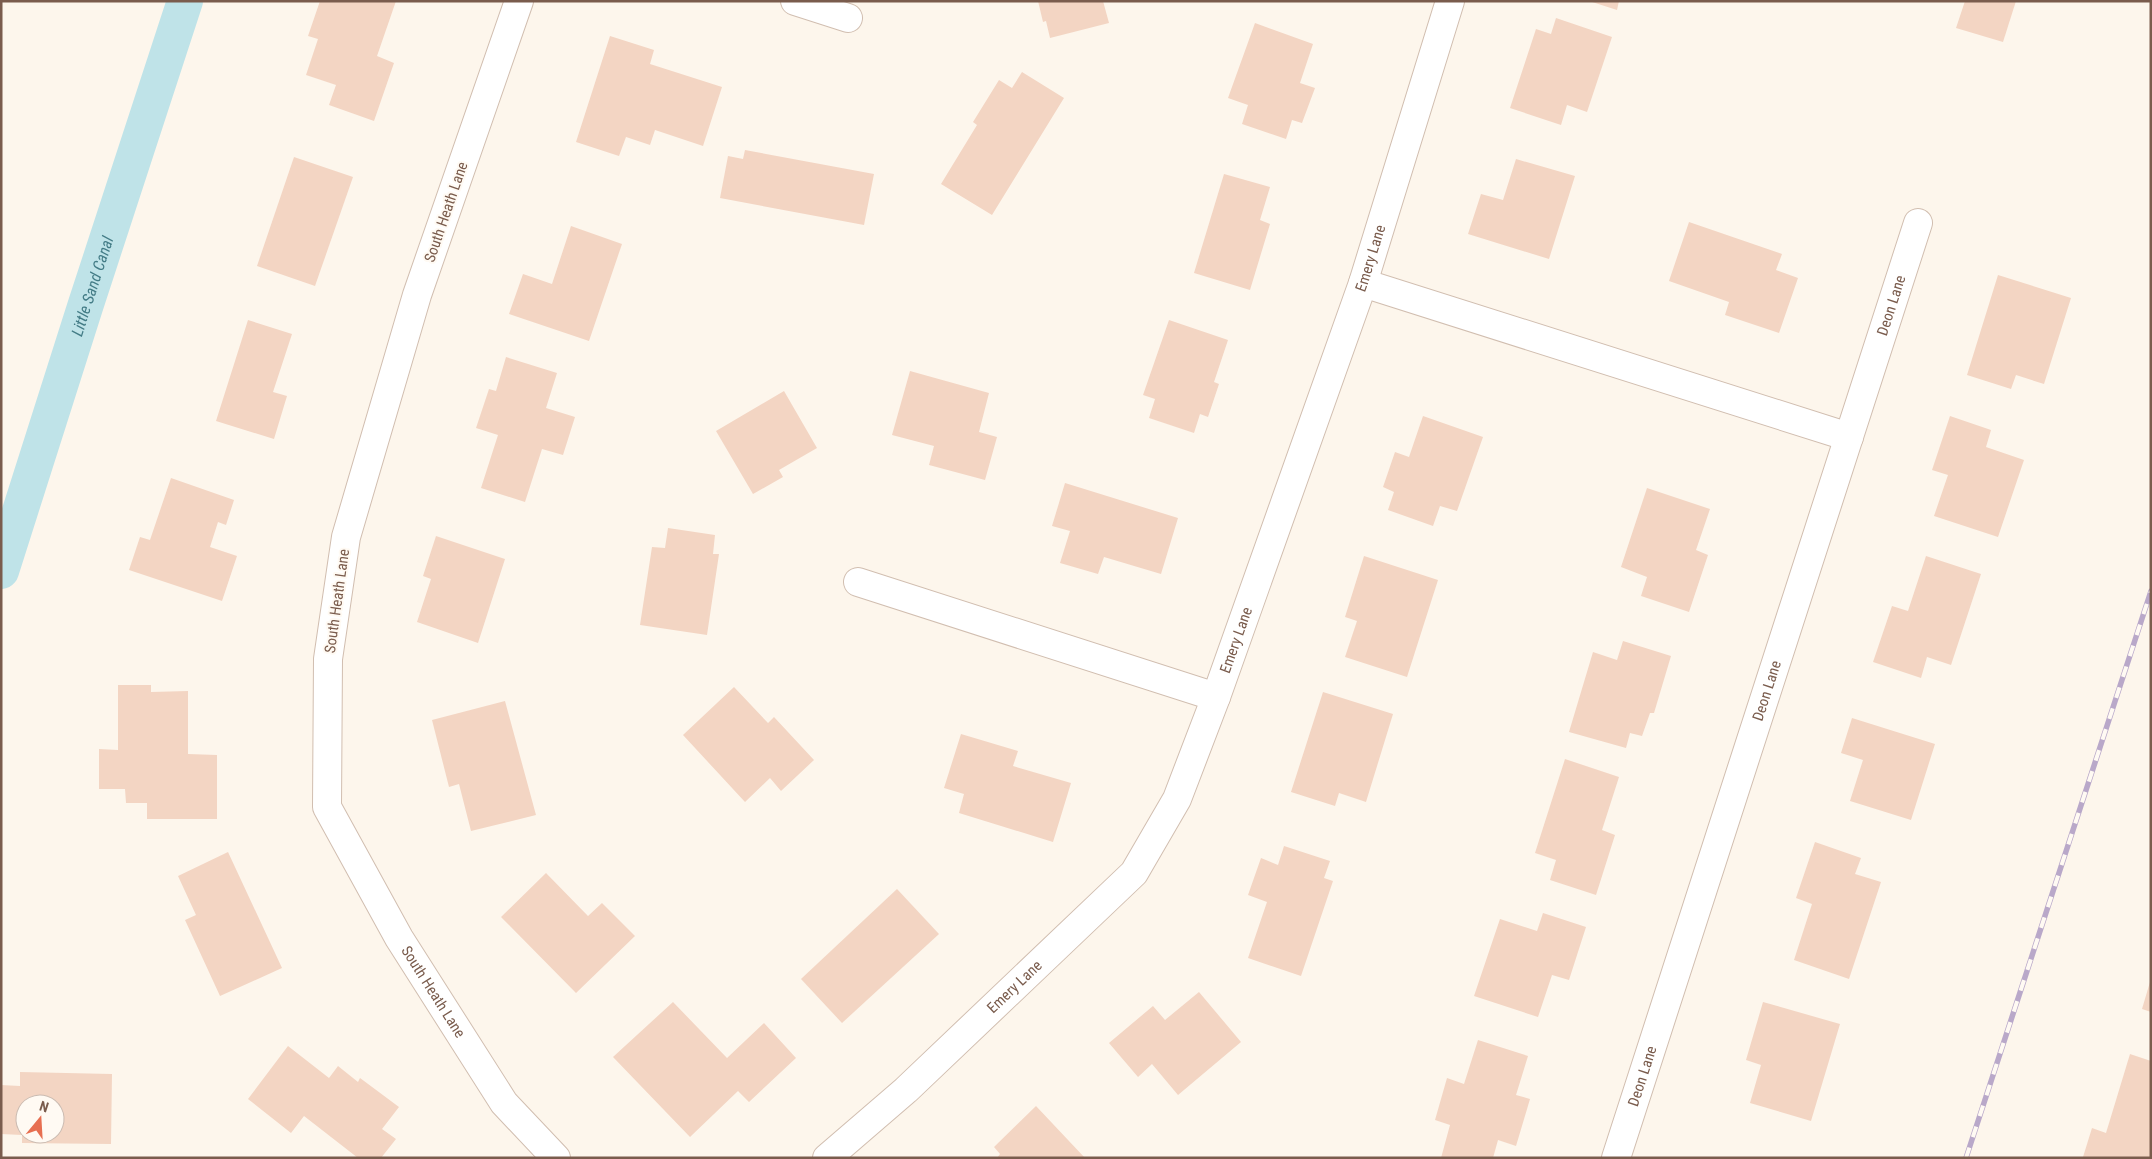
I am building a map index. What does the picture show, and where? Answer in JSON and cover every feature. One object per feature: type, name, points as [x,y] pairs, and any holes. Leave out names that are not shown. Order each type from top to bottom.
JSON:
[{"type":"street","name":"South Heath Lane","points":[[519,1],[418,295],[346,537],[328,658],[327,807],[399,938],[504,1102],[556,1158]]},
{"type":"street","points":[[795,1],[848,18]]},
{"type":"street","name":"Emery Lane","points":[[827,1158],[906,1090],[1134,873],[1177,799],[1216,697],[1363,283],[1450,1]]},
{"type":"street","name":"Deon Lane","points":[[1616,1158],[1918,223]]},
{"type":"street","points":[[1363,283],[1849,437]]},
{"type":"street","points":[[858,582],[1216,697]]},
{"type":"building","points":[[320,1],[396,1],[377,56],[394,63],[374,121],[329,105],[336,85],[306,75],[318,39],[308,36]]},
{"type":"building","points":[[1038,1],[1103,1],[1109,23],[1050,38],[1046,21],[1043,22]]},
{"type":"building","points":[[1589,1],[1619,1],[1617,10]]},
{"type":"building","points":[[1965,1],[2016,1],[2003,42],[1956,28]]},
{"type":"building","points":[[1556,18],[1612,37],[1587,112],[1567,105],[1561,125],[1510,108],[1536,29],[1551,34]]},
{"type":"building","points":[[1255,23],[1313,44],[1300,83],[1315,88],[1302,123],[1292,120],[1286,139],[1242,124],[1248,105],[1228,98]]},
{"type":"building","points":[[610,36],[654,50],[650,64],[722,87],[703,146],[655,130],[650,145],[626,137],[619,156],[576,142]]},
{"type":"building","points":[[1022,72],[1064,98],[992,215],[941,184],[977,125],[973,122],[999,80],[1012,88]]},
{"type":"building","points":[[745,150],[874,174],[864,225],[720,198],[728,156],[743,159]]},
{"type":"building","points":[[294,157],[353,177],[315,286],[257,266]]},
{"type":"building","points":[[1516,159],[1575,176],[1549,259],[1468,234],[1481,194],[1503,200]]},
{"type":"building","points":[[1224,174],[1270,187],[1260,220],[1270,224],[1250,290],[1194,273]]},
{"type":"building","points":[[1689,222],[1782,254],[1776,270],[1798,278],[1779,333],[1725,315],[1729,302],[1669,281]]},
{"type":"building","points":[[571,226],[622,244],[589,341],[509,314],[523,274],[552,284]]},
{"type":"building","points":[[1998,275],[2071,298],[2044,384],[2016,375],[2011,389],[1967,375]]},
{"type":"building","points":[[248,320],[292,334],[273,392],[287,396],[274,439],[216,421]]},
{"type":"building","points":[[1169,320],[1228,340],[1214,382],[1219,384],[1208,417],[1200,414],[1194,433],[1149,418],[1155,399],[1143,395]]},
{"type":"building","points":[[506,357],[557,373],[546,408],[575,417],[563,455],[542,449],[525,502],[481,488],[498,435],[476,428],[489,389],[496,391]]},
{"type":"building","points":[[910,371],[989,393],[979,432],[997,437],[985,480],[929,465],[934,446],[892,435]]},
{"type":"building","points":[[784,391],[817,448],[779,470],[783,477],[753,494],[716,431]]},
{"type":"building","points":[[1423,416],[1483,437],[1457,511],[1440,506],[1433,526],[1388,510],[1394,492],[1383,487],[1395,452],[1409,457]]},
{"type":"building","points":[[1950,416],[1991,430],[1986,447],[2024,460],[1998,537],[1934,516],[1948,475],[1932,470]]},
{"type":"building","points":[[171,478],[234,500],[226,525],[218,522],[210,547],[237,556],[222,601],[129,570],[140,537],[150,540]]},
{"type":"building","points":[[1065,483],[1178,518],[1161,574],[1104,557],[1098,574],[1060,563],[1070,531],[1052,526]]},
{"type":"building","points":[[1647,488],[1710,509],[1696,550],[1708,555],[1689,612],[1641,596],[1647,577],[1621,567]]},
{"type":"building","points":[[668,528],[715,535],[713,554],[719,554],[707,635],[640,625],[652,547],[665,548]]},
{"type":"building","points":[[436,536],[505,559],[478,643],[417,622],[431,579],[423,576]]},
{"type":"building","points":[[1364,556],[1438,580],[1407,677],[1345,657],[1357,621],[1345,617]]},
{"type":"building","points":[[1926,556],[1981,574],[1951,665],[1927,657],[1921,678],[1873,662],[1892,606],[1908,611]]},
{"type":"building","points":[[1623,641],[1671,656],[1654,713],[1650,713],[1642,736],[1630,733],[1626,748],[1569,732],[1593,652],[1617,660]]},
{"type":"building","points":[[118,685],[151,685],[151,692],[188,691],[188,754],[217,755],[217,819],[147,819],[147,803],[126,803],[125,789],[99,789],[99,749],[118,750]]},
{"type":"building","points":[[734,687],[768,723],[774,717],[814,760],[781,791],[770,778],[745,802],[683,735]]},
{"type":"building","points":[[1323,692],[1393,714],[1366,802],[1339,793],[1335,806],[1291,792]]},
{"type":"building","points":[[505,701],[536,815],[471,831],[459,784],[449,787],[432,720]]},
{"type":"building","points":[[1852,718],[1935,744],[1911,820],[1850,801],[1863,760],[1841,753]]},
{"type":"building","points":[[961,734],[1018,751],[1013,766],[1071,783],[1053,842],[959,813],[964,794],[944,788]]},
{"type":"building","points":[[1565,759],[1619,777],[1602,830],[1615,835],[1596,895],[1550,880],[1556,860],[1535,853]]},
{"type":"building","points":[[1815,842],[1861,858],[1855,874],[1881,882],[1849,979],[1794,960],[1812,904],[1796,898]]},
{"type":"building","points":[[1284,846],[1330,861],[1324,878],[1333,881],[1301,976],[1248,958],[1267,902],[1248,895],[1261,858],[1278,865]]},
{"type":"building","points":[[228,852],[282,968],[220,996],[185,920],[196,915],[178,876]]},
{"type":"building","points":[[546,873],[588,916],[602,903],[635,936],[576,993],[501,917]]},
{"type":"building","points":[[897,889],[939,934],[842,1023],[801,979]]},
{"type":"building","points":[[1543,913],[1586,927],[1569,980],[1552,975],[1538,1017],[1474,996],[1500,919],[1537,931]]},
{"type":"building","points":[[2151,982],[2151,1012],[2142,1009]]},
{"type":"building","points":[[1199,992],[1241,1042],[1178,1095],[1152,1064],[1138,1077],[1109,1043],[1153,1006],[1165,1020]]},
{"type":"building","points":[[673,1002],[727,1058],[764,1023],[796,1058],[749,1102],[738,1091],[690,1137],[613,1057]]},
{"type":"building","points":[[1763,1002],[1840,1024],[1811,1121],[1750,1103],[1761,1065],[1746,1060]]},
{"type":"building","points":[[1478,1040],[1528,1056],[1516,1095],[1530,1099],[1516,1146],[1498,1140],[1493,1158],[1441,1158],[1450,1125],[1435,1120],[1447,1078],[1464,1084]]},
{"type":"building","points":[[288,1046],[329,1078],[338,1066],[358,1082],[360,1078],[399,1107],[382,1129],[396,1139],[381,1158],[358,1158],[304,1116],[291,1133],[248,1099]]},
{"type":"building","points":[[2130,1054],[2151,1061],[2151,1158],[2083,1157],[2092,1128],[2106,1133]]},
{"type":"building","points":[[20,1072],[112,1074],[111,1144],[65,1143],[65,1094],[15,1094],[15,1135],[1,1134],[1,1085],[20,1086]]},
{"type":"building","points":[[1036,1106],[1085,1158],[997,1158],[1000,1154],[994,1147]]},
{"type":"waterway","name":"Little Sand Canal","points":[[1,571],[185,1]]},
{"type":"railway","points":[[1966,1158],[2151,591]]}]
